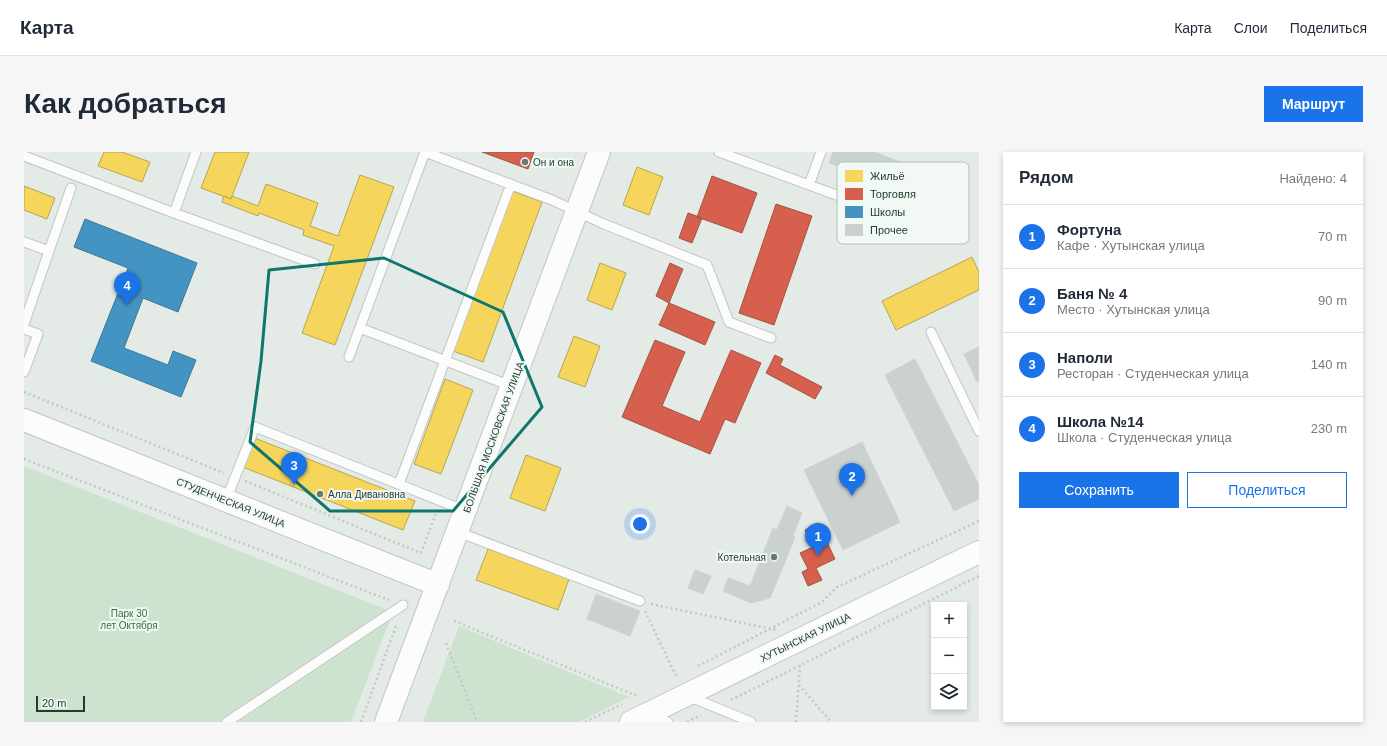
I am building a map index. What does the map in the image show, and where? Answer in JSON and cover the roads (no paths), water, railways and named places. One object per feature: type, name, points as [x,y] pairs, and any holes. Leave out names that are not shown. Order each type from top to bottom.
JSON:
[{"type":"street","name":"БОЛЬШАЯ МОСКОВСКАЯ УЛИЦА","points":[[386,722],[599,152]]},
{"type":"street","name":"СТУДЕНЧЕСКАЯ УЛИЦА","points":[[24,420],[438,585]]},
{"type":"street","name":"ХУТЫНСКАЯ УЛИЦА","points":[[635,709],[682,686],[802,638],[979,552]]},
{"type":"lane","points":[[174,213],[196,152]]},
{"type":"lane","points":[[349,357],[425,152],[552,200],[577,212],[706,265],[729,322],[772,338]]},
{"type":"lane","points":[[718,152],[837,195]]},
{"type":"lane","points":[[809,185],[821,152]]},
{"type":"lane","points":[[24,156],[174,213],[315,264]]},
{"type":"lane","points":[[399,484],[510,184]]},
{"type":"lane","points":[[24,324],[71,188]]},
{"type":"lane","points":[[24,242],[49,251]]},
{"type":"lane","points":[[360,328],[512,387]]},
{"type":"lane","points":[[24,329],[38,334],[24,372]]},
{"type":"lane","points":[[931,332],[979,431]]},
{"type":"lane","points":[[226,500],[255,427],[466,511]]},
{"type":"lane","points":[[458,532],[640,602]]},
{"type":"lane","points":[[227,722],[404,605]]},
{"type":"lane","points":[[682,686],[716,708],[751,722]]},
{"type":"lane","points":[[635,709],[668,722]]},
{"type":"place","name":"Он и она","points":[[525,162]]},
{"type":"place","name":"Школа №14","points":[[127,305]]},
{"type":"place","name":"Наполи","points":[[294,485]]},
{"type":"place","name":"Алла Дивановна","points":[[320,494]]},
{"type":"place","name":"Баня № 4","points":[[852,496]]},
{"type":"place","name":"Фортуна","points":[[818,556]]},
{"type":"place","name":"Котельная","points":[[774,557]]},
{"type":"park label","name":"Парк 30 лет Октября","points":[[129,618]]}]
